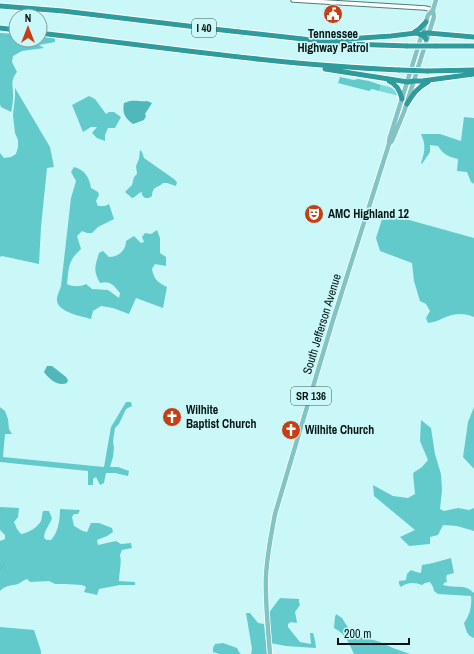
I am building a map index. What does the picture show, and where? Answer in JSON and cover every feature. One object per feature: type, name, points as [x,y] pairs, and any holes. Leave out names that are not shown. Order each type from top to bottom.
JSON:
[{"type":"highway","name":"I 40","points":[[0,6],[63,11],[348,44],[474,46]]},
{"type":"highway","points":[[410,34],[419,29],[426,22]]},
{"type":"highway","points":[[304,40],[354,39],[416,33],[424,36],[426,39]]},
{"type":"highway","points":[[422,35],[424,33],[428,33],[474,37]]},
{"type":"highway","name":"I 40","points":[[48,34],[286,62],[400,70],[474,70]]},
{"type":"highway","points":[[286,62],[407,82],[474,74]]},
{"type":"highway","points":[[410,73],[411,79],[414,81]]},
{"type":"highway","points":[[380,78],[391,81],[396,85],[402,99]]},
{"type":"highway","points":[[407,104],[418,88],[424,84],[440,79]]},
{"type":"main road","name":"South Jefferson Avenue","points":[[270,654],[266,608],[266,575],[270,538],[274,520],[333,320],[389,144],[407,82],[428,15],[436,0]]},
{"type":"main road","name":"South Jefferson Avenue","points":[[389,144],[392,141],[407,104],[434,17],[432,10]]},
{"type":"street","points":[[293,0],[425,8],[432,10]]},
{"type":"shaded area","points":[[0,33],[8,34],[8,48],[44,48],[22,51],[13,56],[12,62],[17,72],[12,82],[13,100],[11,112],[1,107]]},
{"type":"shaded area","points":[[48,37],[53,37],[55,42],[48,43]]},
{"type":"shaded area","points":[[340,77],[369,81],[381,85],[379,91],[372,89],[369,91],[338,83]]},
{"type":"shaded area","points":[[381,85],[392,88],[400,96],[379,91]]},
{"type":"shaded area","points":[[15,88],[50,147],[54,167],[47,168],[39,264],[2,256],[0,257],[0,153],[4,158],[11,157],[16,154],[18,147],[13,115]]},
{"type":"shaded area","points":[[89,96],[95,99],[106,114],[109,112],[114,112],[121,117],[115,128],[108,128],[105,135],[105,141],[97,138],[92,133],[97,127],[91,127],[83,132],[72,105]]},
{"type":"shaded area","points":[[130,101],[147,101],[152,103],[145,114],[146,116],[144,120],[133,124],[128,120],[123,110],[124,103]]},
{"type":"shaded area","points":[[464,117],[474,118],[474,184],[471,182],[467,172],[457,171],[458,159],[446,155],[438,146],[430,145],[430,152],[422,164],[421,163],[424,141],[421,134],[440,134],[461,141]]},
{"type":"shaded area","points":[[140,150],[144,158],[177,182],[176,186],[163,183],[154,189],[152,196],[149,198],[145,198],[142,195],[142,192],[132,198],[125,192],[132,185],[134,177],[137,174],[136,166],[139,159]]},
{"type":"shaded area","points":[[74,167],[84,172],[88,177],[91,188],[98,192],[99,195],[96,201],[98,206],[105,206],[109,204],[114,219],[98,227],[92,233],[82,231],[77,236],[81,249],[71,261],[67,284],[72,286],[81,286],[86,284],[92,289],[108,290],[119,298],[120,293],[114,286],[107,282],[100,283],[96,275],[95,268],[99,253],[103,251],[109,257],[115,256],[121,253],[125,248],[126,241],[134,236],[141,243],[144,242],[142,237],[145,233],[151,234],[157,230],[160,238],[160,253],[166,257],[166,266],[155,264],[152,269],[156,280],[167,287],[163,308],[136,298],[129,314],[113,308],[101,306],[93,311],[91,319],[70,313],[60,307],[57,297],[61,286],[71,198],[76,181],[71,172]]},
{"type":"shaded area","points":[[384,213],[474,238],[474,317],[464,314],[456,314],[428,323],[426,318],[430,311],[426,304],[420,301],[414,281],[412,263],[380,251],[376,238]]},
{"type":"shaded area","points":[[47,366],[52,366],[66,377],[68,380],[67,383],[60,384],[51,380],[44,372]]},
{"type":"shaded area","points":[[126,402],[131,402],[132,406],[126,409],[119,424],[115,428],[113,457],[110,467],[118,467],[129,471],[128,476],[115,473],[106,473],[104,483],[100,485],[96,477],[93,479],[93,485],[88,485],[88,471],[0,462],[0,407],[5,411],[9,429],[12,434],[5,434],[3,457],[104,467],[111,427]]},
{"type":"shaded area","points":[[474,407],[474,469],[463,457],[468,422]]},
{"type":"shaded area","points":[[421,420],[431,428],[435,454],[441,474],[442,490],[440,509],[444,511],[458,508],[469,510],[474,508],[474,531],[457,526],[443,525],[438,535],[430,537],[430,544],[409,546],[400,537],[415,530],[374,496],[373,485],[393,496],[408,498],[415,494],[413,473],[422,467],[428,460],[420,441]]},
{"type":"shaded area","points":[[0,507],[19,508],[18,517],[14,522],[21,534],[27,533],[35,528],[41,521],[43,511],[49,511],[52,518],[44,535],[44,538],[47,540],[51,540],[57,530],[60,509],[80,510],[78,514],[74,514],[72,517],[74,526],[84,531],[87,532],[91,523],[99,523],[112,528],[113,532],[97,540],[98,545],[116,541],[121,544],[131,543],[132,548],[122,550],[120,555],[121,564],[119,581],[135,582],[135,585],[120,585],[99,589],[97,595],[84,592],[86,587],[82,585],[55,584],[49,581],[30,582],[27,579],[18,584],[6,587],[0,591],[0,541],[5,539],[5,535],[0,530]]},
{"type":"shaded area","points":[[451,558],[454,573],[447,575],[447,582],[443,585],[470,589],[474,593],[474,638],[468,634],[464,623],[470,610],[471,596],[438,594],[434,591],[430,582],[422,585],[417,583],[408,583],[401,587],[399,584],[399,581],[406,580],[407,574],[411,570],[421,573],[422,565]]},
{"type":"shaded area","points":[[280,598],[299,599],[300,605],[295,612],[297,623],[291,622],[288,624],[288,627],[300,642],[311,644],[310,633],[313,633],[316,648],[286,646],[270,643],[268,614]]},
{"type":"shaded area","points":[[246,613],[250,613],[258,623],[264,624],[267,654],[251,654],[252,649]]},
{"type":"shaded area","points":[[336,614],[342,618],[354,637],[367,638],[410,654],[354,654],[344,636],[334,628]]},
{"type":"shaded area","points":[[0,627],[34,630],[41,654],[0,654]]},
{"type":"shaded area","points":[[223,643],[237,648],[241,654],[219,654],[213,652],[215,644]]},
{"type":"waterway","points":[[0,569],[4,565]]},
{"type":"place","name":"Tennessee Highway Patrol","points":[[333,14]]},
{"type":"place","name":"AMC Highland 12","points":[[314,214]]},
{"type":"place","name":"Wilhite Baptist Church","points":[[172,417]]},
{"type":"place","name":"Wilhite Church","points":[[291,430]]}]
